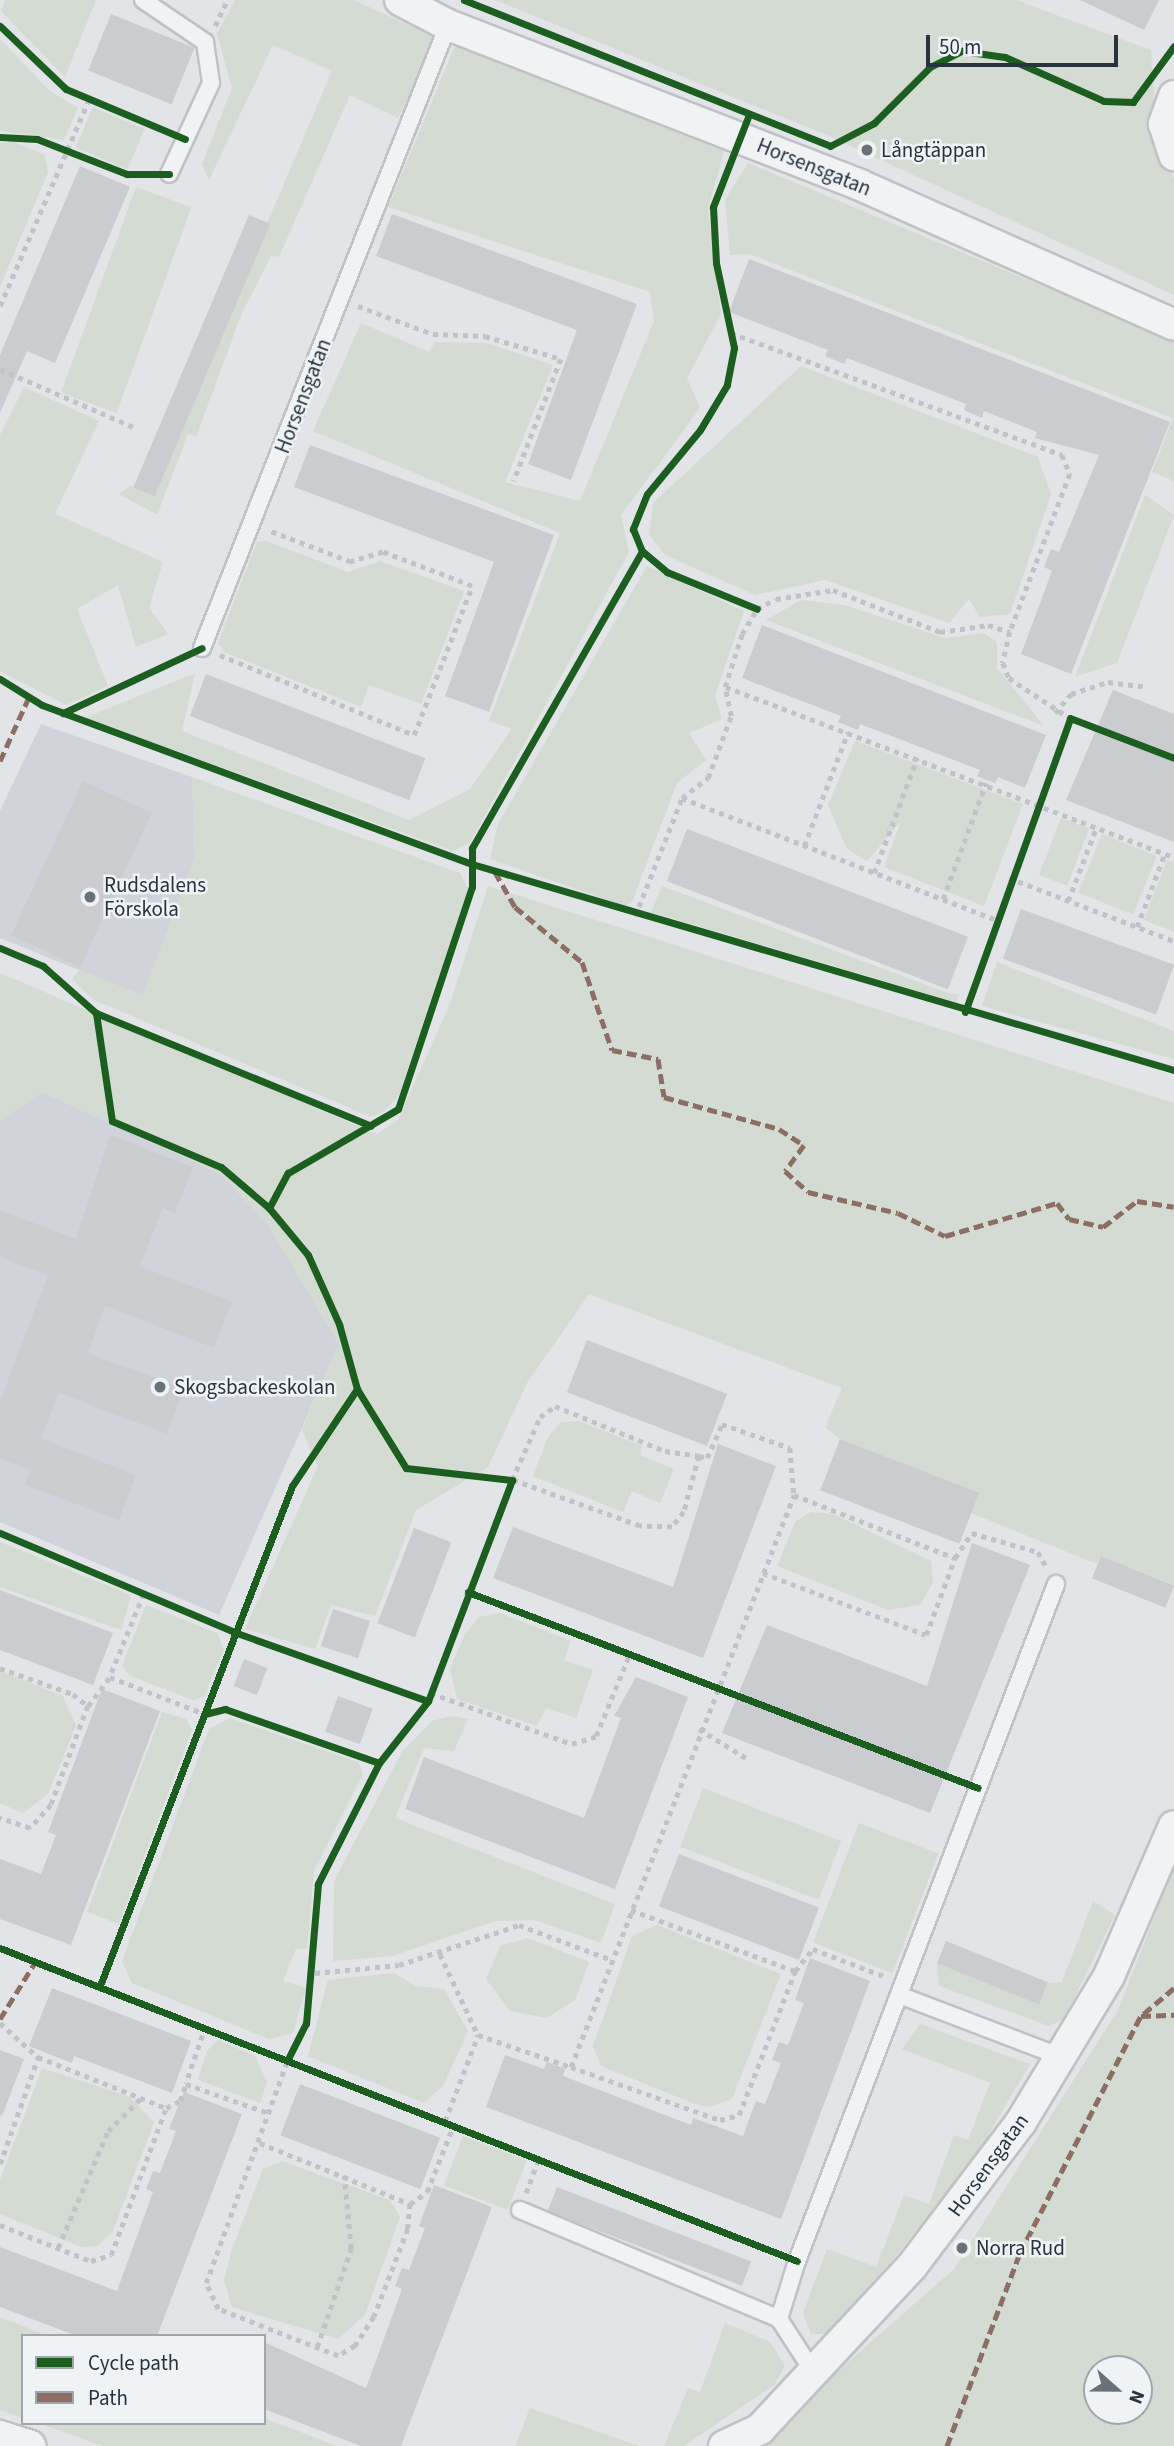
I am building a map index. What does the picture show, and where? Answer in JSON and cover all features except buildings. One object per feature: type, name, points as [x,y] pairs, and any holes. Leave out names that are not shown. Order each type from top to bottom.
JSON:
[{"type":"street","name":"Horsensgatan","points":[[400,0],[448,25],[860,185],[1174,325]]},
{"type":"street","points":[[1174,96],[1164,124],[1174,155]]},
{"type":"street","name":"Horsensgatan","points":[[724,2446],[760,2429],[912,2266],[1061,2057],[1109,1976],[1174,1826]]},
{"type":"street","points":[[0,2436],[30,2446]]},
{"type":"lane","points":[[143,0],[205,42],[211,83],[169,174]]},
{"type":"lane","name":"Horsensgatan","points":[[202,648],[448,25]]},
{"type":"lane","points":[[779,2319],[901,1989],[1056,1584]]},
{"type":"lane","points":[[901,1989],[1061,2057]]},
{"type":"lane","points":[[520,2210],[779,2319],[814,2373]]},
{"type":"path","points":[[205,42],[227,0]]},
{"type":"path","points":[[0,306],[89,99]]},
{"type":"path","points":[[341,299],[433,334],[485,336],[561,359],[514,481]]},
{"type":"path","points":[[731,333],[1062,455],[1070,474],[1010,632],[1003,663],[1009,678],[1055,713],[1070,718]]},
{"type":"path","points":[[0,369],[136,428]]},
{"type":"path","points":[[202,648],[414,735],[472,586],[383,552],[351,562],[252,525]]},
{"type":"path","points":[[635,916],[682,797],[708,778],[731,716],[725,687],[757,610],[804,592],[833,590],[940,632],[988,625],[1010,632]]},
{"type":"path","points":[[1055,713],[1071,694],[1108,682],[1143,686]]},
{"type":"path","points":[[725,687],[986,783],[1174,857]]},
{"type":"path","points":[[804,846],[848,732]]},
{"type":"path","points":[[874,873],[917,758]]},
{"type":"path","points":[[943,899],[986,783]]},
{"type":"path","points":[[682,797],[994,919]]},
{"type":"path","points":[[1068,901],[1097,826]]},
{"type":"path","points":[[1137,927],[1165,853]]},
{"type":"path","points":[[1009,878],[1174,942]]},
{"type":"path","points":[[571,2067],[699,1729],[794,1495],[790,1448],[722,1424],[707,1458],[665,1451],[555,1406],[540,1416],[512,1480],[640,1526],[672,1527],[684,1512],[699,1457]]},
{"type":"path","points":[[794,1495],[955,1558]]},
{"type":"path","points":[[763,1573],[926,1635],[955,1558],[972,1533],[1038,1552],[1056,1584]]},
{"type":"path","points":[[0,1818],[30,1828],[51,1805],[88,1706],[110,1677],[144,1594]]},
{"type":"path","points":[[431,1693],[572,1744],[596,1736],[629,1653]]},
{"type":"path","points":[[0,1668],[73,1694],[88,1706]]},
{"type":"path","points":[[110,1677],[205,1714]]},
{"type":"path","points":[[699,1729],[748,1759]]},
{"type":"path","points":[[631,1910],[795,1971]]},
{"type":"path","points":[[314,1973],[400,1965],[440,1954],[519,1925],[612,1960]]},
{"type":"path","points":[[440,1954],[478,2035],[720,2120],[739,2115],[795,1971],[813,1949],[901,1989]]},
{"type":"path","points":[[0,2024],[38,2057],[166,2108]]},
{"type":"path","points":[[0,2225],[91,2261],[111,2255],[166,2108],[180,2101],[206,2026]]},
{"type":"path","points":[[445,2121],[478,2035]]},
{"type":"path","points":[[0,2164],[38,2057]]},
{"type":"path","points":[[288,2059],[260,2143],[206,2283],[218,2309],[338,2356],[355,2346],[379,2304],[408,2229],[410,2204]]},
{"type":"path","points":[[186,2084],[270,2114]]},
{"type":"path","points":[[58,2248],[108,2131],[141,2098]]},
{"type":"path","points":[[410,2204],[427,2192],[454,2124]]},
{"type":"path","points":[[260,2143],[410,2204]]},
{"type":"path","points":[[520,2210],[539,2158]]},
{"type":"path","points":[[317,2347],[351,2249],[344,2175]]},
{"type":"shaded area","points":[[5,0],[96,0],[65,77],[1,11]]},
{"type":"shaded area","points":[[235,0],[354,0],[436,38],[398,118],[350,95],[279,257],[271,256],[242,313],[196,437],[188,434],[157,515],[119,494],[130,486],[151,495],[332,71],[273,45],[209,180],[202,164],[232,88],[217,34]]},
{"type":"shaded area","points":[[495,0],[1016,0],[1151,50],[1155,116],[1174,180],[1174,295],[831,137]]},
{"type":"shaded area","points":[[0,39],[50,91],[78,108],[64,140],[0,131]]},
{"type":"shaded area","points":[[455,46],[724,151],[708,208],[721,314],[687,378],[700,408],[621,515],[629,552],[470,843],[453,851],[85,718],[195,673],[182,731],[409,820],[470,789],[512,729],[489,721],[560,533],[313,431],[361,323],[429,352],[435,342],[487,343],[553,365],[505,482],[580,501],[654,321],[650,292],[388,207]]},
{"type":"shaded area","points":[[93,107],[145,129],[127,169],[76,148]]},
{"type":"shaded area","points":[[15,142],[45,155],[48,172],[0,287],[0,143]]},
{"type":"shaded area","points":[[748,163],[1174,341],[1174,481],[1152,472],[1173,418],[749,254],[730,255],[725,200]]},
{"type":"shaded area","points":[[136,187],[191,207],[117,413],[61,393]]},
{"type":"shaded area","points":[[801,366],[1038,457],[1051,494],[1010,614],[980,617],[969,599],[949,623],[825,580],[755,595],[665,555],[649,535],[653,503]]},
{"type":"shaded area","points":[[24,387],[99,421],[55,514],[163,562],[149,608],[168,634],[136,647],[118,585],[77,609],[108,686],[66,705],[0,671],[0,435]]},
{"type":"shaded area","points":[[1145,495],[1174,515],[1117,663],[1075,677]]},
{"type":"shaded area","points":[[267,541],[348,572],[380,561],[464,591],[421,704],[369,685],[361,707],[224,652],[218,643],[257,542]]},
{"type":"shaded area","points":[[647,566],[744,611],[715,696],[722,719],[689,733],[706,760],[677,783],[632,902],[625,906],[490,859],[498,824]]},
{"type":"shaded area","points":[[801,600],[844,605],[945,638],[984,633],[997,642],[997,668],[1044,726],[766,620]]},
{"type":"shaded area","name":"Rudsdalens Förskola","points":[[41,724],[192,777],[195,857],[143,996],[0,938],[0,811]]},
{"type":"shaded area","points":[[855,741],[1023,804],[984,906],[884,867],[901,821],[867,861],[847,849],[828,805]]},
{"type":"shaded area","points":[[192,777],[460,873],[468,889],[399,1095],[384,1112],[371,1117],[94,1000],[72,979],[79,970],[143,996],[195,857]]},
{"type":"shaded area","points":[[1061,818],[1089,829],[1067,886],[1039,875]]},
{"type":"shaded area","points":[[1102,834],[1157,856],[1133,915],[1078,892]]},
{"type":"shaded area","points":[[1167,860],[1174,863],[1174,932],[1144,920]]},
{"type":"shaded area","points":[[488,886],[1174,1103],[1174,1585],[1101,1556],[1097,1564],[971,1513],[978,1492],[840,1439],[825,1427],[842,1388],[589,1294],[527,1383],[488,1467],[416,1510],[375,1616],[331,1605],[315,1649],[245,1629],[318,1466],[302,1430],[339,1344],[269,1226],[221,1174],[42,1092],[0,1120],[0,973],[377,1134],[398,1120],[450,1004]]},
{"type":"shaded area","points":[[662,886],[959,995],[956,1002],[651,912]]},
{"type":"shaded area","points":[[997,962],[1174,1031],[1174,1059],[982,1006]]},
{"type":"shaded area","name":"Skogsbackeskolan","points":[[42,1092],[221,1174],[269,1226],[339,1344],[219,1615],[0,1522],[0,1120]]},
{"type":"shaded area","points":[[579,1421],[642,1446],[640,1455],[674,1469],[660,1503],[632,1491],[623,1512],[533,1476],[548,1437],[561,1422]]},
{"type":"shaded area","points":[[811,1512],[833,1514],[931,1561],[933,1583],[920,1605],[888,1610],[777,1566],[795,1522]]},
{"type":"shaded area","points":[[0,1542],[131,1595],[121,1630],[0,1587]]},
{"type":"shaded area","points":[[146,1605],[217,1633],[224,1649],[204,1697],[193,1700],[130,1676],[122,1666]]},
{"type":"shaded area","points":[[500,1613],[571,1641],[564,1660],[593,1670],[576,1718],[546,1708],[537,1726],[457,1699],[450,1669],[465,1634],[479,1617]]},
{"type":"shaded area","points":[[0,1671],[63,1696],[76,1726],[48,1794],[23,1813],[0,1803]]},
{"type":"shaded area","points":[[162,1712],[186,1719],[192,1730],[119,1924],[87,1912]]},
{"type":"shaded area","points":[[451,1716],[468,1719],[454,1751],[424,1748],[395,1818],[615,1904],[601,1943],[534,1920],[496,1921],[392,1956],[333,1961],[334,1881],[402,1752],[432,1721]]},
{"type":"shaded area","points":[[230,1718],[358,1762],[363,1774],[314,1871],[307,1949],[296,1949],[283,1981],[306,1988],[293,2033],[269,2039],[132,1983],[122,1961],[209,1729]]},
{"type":"shaded area","points":[[703,1788],[841,1841],[819,1900],[680,1847]]},
{"type":"shaded area","points":[[859,1823],[938,1853],[892,1973],[813,1942]]},
{"type":"shaded area","points":[[1174,1867],[1174,2446],[753,2446],[954,2269],[1118,2010]]},
{"type":"shaded area","points":[[1093,1901],[1115,1915],[1064,2019],[1049,2026],[939,1986],[937,1963],[1039,2004],[1048,1983],[1062,1982]]},
{"type":"shaded area","points":[[657,1925],[781,1974],[732,2099],[709,2107],[695,2104],[601,2066],[593,2046],[632,1936]]},
{"type":"shaded area","points":[[528,1938],[589,1962],[575,2000],[547,2018],[510,2011],[486,1979],[500,1946]]},
{"type":"shaded area","points":[[394,1973],[416,1986],[444,1989],[468,2031],[443,2086],[424,2103],[308,2056],[328,1980]]},
{"type":"shaded area","points":[[920,2024],[1030,2064],[975,2157],[891,2262],[827,2334],[811,2334],[803,2313],[827,2249],[876,2267],[904,2195],[929,2204],[954,2135],[968,2140],[990,2083],[902,2049]]},
{"type":"shaded area","points":[[218,2040],[255,2056],[267,2082],[260,2103],[198,2080],[207,2051]]},
{"type":"shaded area","points":[[42,2068],[130,2097],[154,2122],[113,2231],[98,2246],[81,2247],[0,2214],[0,2180]]},
{"type":"shaded area","points":[[463,2136],[526,2160],[507,2210],[444,2185]]},
{"type":"shaded area","points":[[282,2161],[390,2200],[400,2217],[365,2315],[338,2339],[232,2307],[224,2280],[232,2249],[263,2169]]},
{"type":"shaded area","points":[[0,2317],[43,2334],[21,2334],[21,2417],[0,2410]]},
{"type":"shaded area","points":[[725,2323],[770,2342],[785,2366],[774,2385],[684,2446],[664,2446],[688,2388],[700,2392]]},
{"type":"shaded area","points":[[530,2408],[639,2446],[515,2446]]},
{"type":"shaded area","points":[[266,2419],[337,2446],[103,2446],[44,2425],[266,2425]]},
{"type":"marked path","points":[[0,761],[29,697]]},
{"type":"marked path","points":[[495,872],[515,907],[582,962],[612,1050],[658,1059],[664,1097],[779,1129],[804,1145],[785,1171],[808,1192],[898,1213],[945,1236],[1057,1203],[1069,1219],[1103,1227],[1137,1201],[1174,1207]]},
{"type":"marked path","points":[[0,2019],[36,1961]]},
{"type":"marked path","points":[[1174,1988],[1141,2016],[1174,2015]]},
{"type":"marked path","points":[[947,2446],[1020,2253],[1141,2016]]},
{"type":"cycle path","points":[[464,0],[830,146],[874,123],[930,67],[962,51],[1005,57],[1104,101],[1133,102],[1174,46]]},
{"type":"cycle path","points":[[0,26],[66,89],[185,139]]},
{"type":"cycle path","points":[[748,117],[713,207],[716,263],[734,348],[727,385],[700,430],[647,494],[633,529],[642,551],[667,572],[757,609]]},
{"type":"cycle path","points":[[0,137],[37,139],[127,174],[169,174]]},
{"type":"cycle path","points":[[269,1208],[288,1173],[398,1109],[472,887],[472,848],[642,551]]},
{"type":"cycle path","points":[[63,713],[202,648]]},
{"type":"cycle path","points":[[0,679],[42,705],[472,864],[1174,1070]]},
{"type":"cycle path","points":[[965,1012],[1070,718],[1174,758]]},
{"type":"cycle path","points":[[0,948],[43,966],[96,1013],[112,1121],[221,1167],[269,1208],[308,1255],[339,1324],[357,1389],[406,1468],[512,1480],[428,1701],[379,1763],[318,1884],[306,2023],[288,2059]]},
{"type":"cycle path","points":[[96,1013],[371,1126]]},
{"type":"cycle path","points":[[101,1983],[292,1486],[357,1389]]},
{"type":"cycle path","points":[[0,1533],[234,1632],[428,1701]]},
{"type":"cycle path","points":[[468,1592],[978,1788]]},
{"type":"cycle path","points":[[205,1714],[225,1709],[379,1763]]},
{"type":"cycle path","points":[[0,1948],[797,2261]]},
{"type":"place","name":"Långtäppan","points":[[867,150]]},
{"type":"place","name":"Rudsdalens Förskola","points":[[90,897]]},
{"type":"place","name":"Skogsbackeskolan","points":[[160,1387]]},
{"type":"place","name":"Norra Rud","points":[[962,2248]]}]
